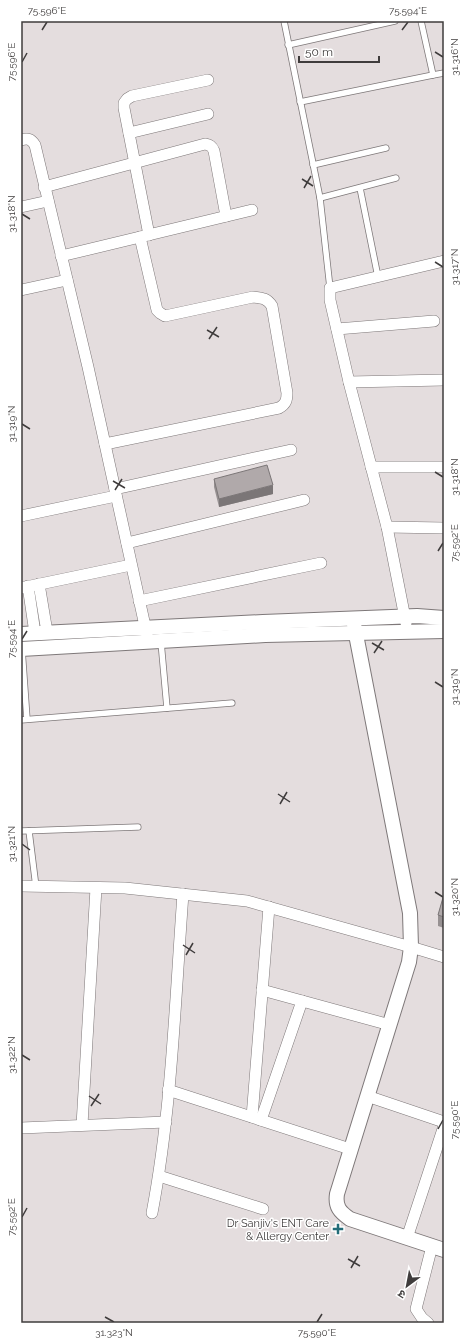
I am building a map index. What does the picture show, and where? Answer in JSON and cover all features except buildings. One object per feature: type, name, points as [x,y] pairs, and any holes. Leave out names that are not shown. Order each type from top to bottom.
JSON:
[{"type":"street","points":[[105,444],[279,408],[284,405],[287,400],[272,306],[269,301],[264,298],[253,297],[165,316],[157,310],[124,103],[132,96],[208,80]]},
{"type":"street","points":[[129,132],[208,114]]},
{"type":"street","points":[[21,140],[29,139],[35,145],[105,444],[145,627],[155,642]]},
{"type":"street","points":[[44,187],[205,144],[212,147],[214,151],[226,216]]},
{"type":"street","points":[[21,207],[48,201]]},
{"type":"street","points":[[61,256],[252,210]]},
{"type":"street","points":[[408,631],[387,527],[349,382],[330,300],[330,288],[444,261]]},
{"type":"street","points":[[21,290],[67,280]]},
{"type":"street","points":[[337,329],[434,321]]},
{"type":"street","points":[[349,382],[444,380]]},
{"type":"street","points":[[21,516],[291,450]]},
{"type":"street","points":[[371,466],[444,467]]},
{"type":"street","points":[[127,543],[304,500]]},
{"type":"street","points":[[387,527],[444,528]]},
{"type":"street","points":[[140,600],[321,563]]},
{"type":"street","points":[[41,632],[29,586],[132,565]]},
{"type":"street","points":[[21,634],[145,627],[441,616]]},
{"type":"street","points":[[353,619],[410,913],[411,946],[409,962],[390,1026],[336,1194],[337,1206],[341,1213],[350,1219],[438,1248],[416,1309],[422,1318],[428,1323]]},
{"type":"street","points":[[22,649],[265,635],[444,631]]},
{"type":"street","points":[[21,886],[125,888],[248,901],[411,946],[444,957]]},
{"type":"street","points":[[82,1125],[96,888]]},
{"type":"street","points":[[152,1213],[159,1176],[166,1122],[183,894]]},
{"type":"street","points":[[257,1119],[262,990],[269,907]]},
{"type":"street","points":[[262,990],[390,1026]]},
{"type":"street","points":[[257,1119],[302,1001]]},
{"type":"street","points":[[168,1090],[350,1149]]},
{"type":"street","points":[[367,1096],[444,1122]]},
{"type":"street","points":[[21,1128],[166,1122]]},
{"type":"street","points":[[407,1238],[444,1126]]},
{"type":"street","points":[[159,1176],[264,1209]]},
{"type":"lane","points":[[284,21],[320,198],[330,288]]},
{"type":"lane","points":[[288,45],[395,21]]},
{"type":"lane","points":[[421,21],[433,75]]},
{"type":"lane","points":[[300,102],[444,73]]},
{"type":"lane","points":[[313,164],[386,148]]},
{"type":"lane","points":[[320,198],[396,178]]},
{"type":"lane","points":[[360,188],[378,277]]},
{"type":"lane","points":[[155,642],[167,708]]},
{"type":"lane","points":[[22,649],[24,720],[232,703]]},
{"type":"lane","points":[[21,831],[138,827]]},
{"type":"lane","points":[[30,831],[36,887]]},
{"type":"place","name":"Dr Sanjiv's ENT Care & Allergy Center","points":[[338,1229]]}]
